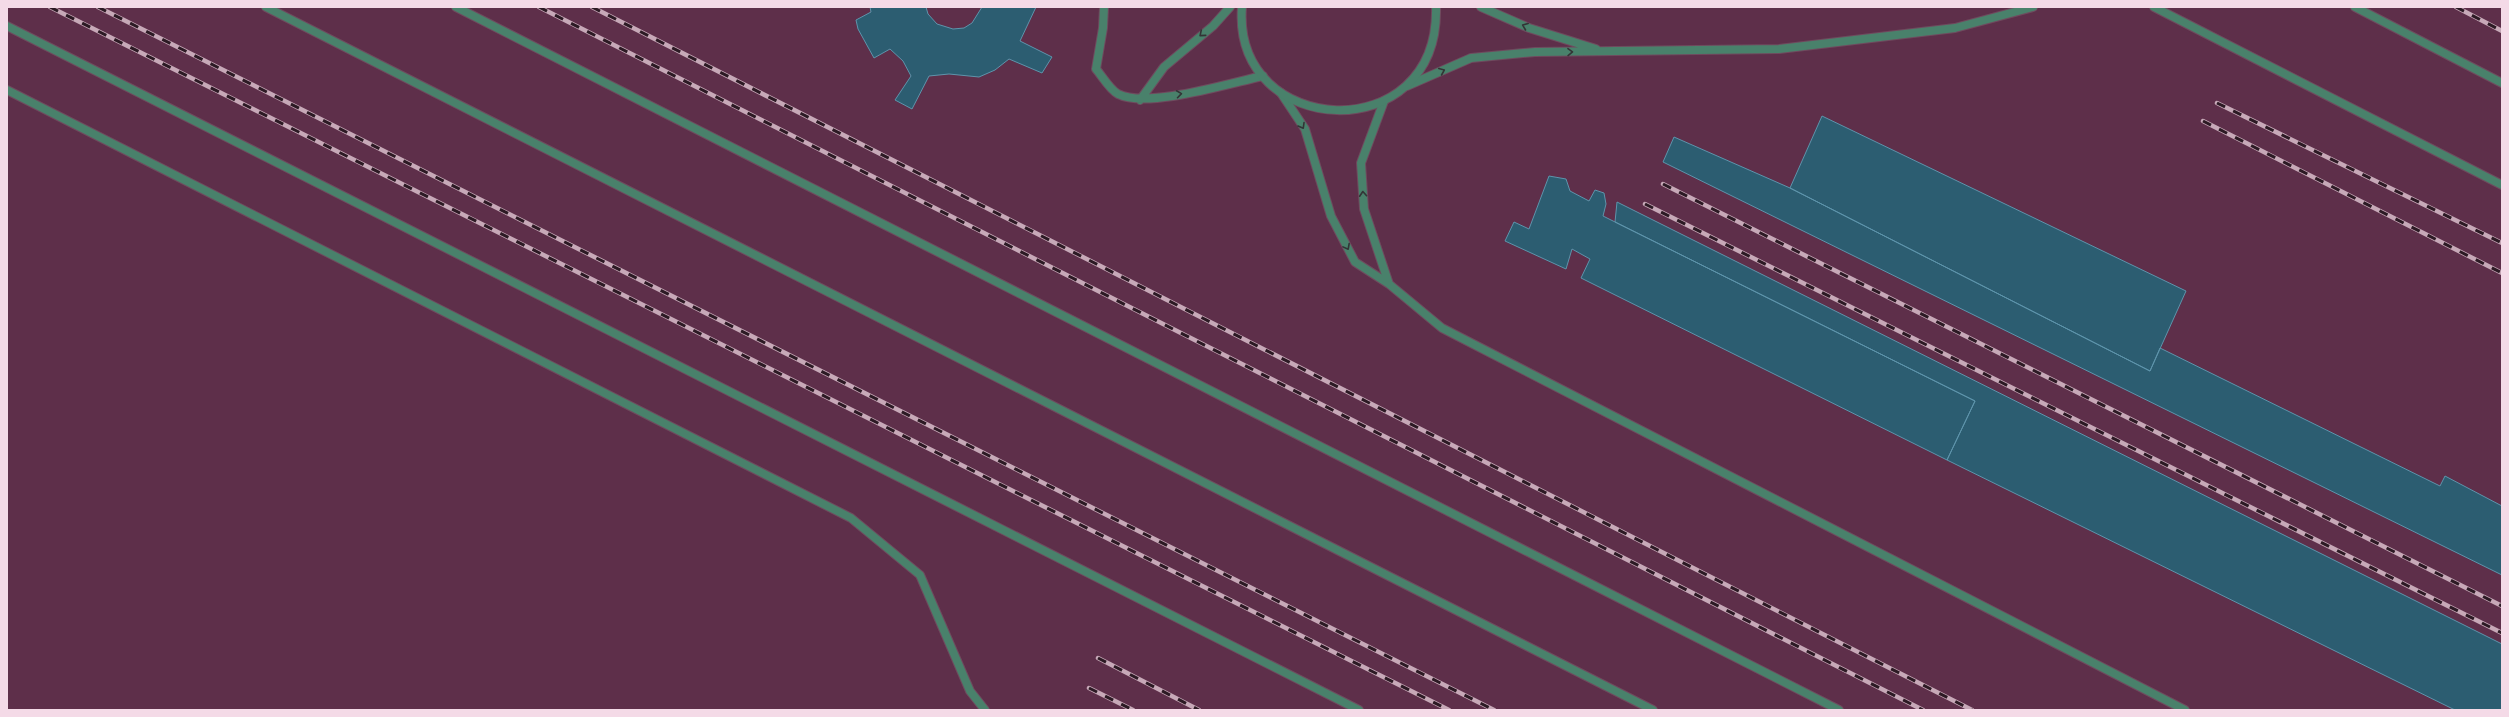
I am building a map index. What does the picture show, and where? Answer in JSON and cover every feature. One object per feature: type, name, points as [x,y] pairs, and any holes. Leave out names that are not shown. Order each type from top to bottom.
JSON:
[{"type":"street","points":[[266,7],[1653,710]]},
{"type":"street","points":[[456,7],[1839,710]]},
{"type":"street","points":[[1104,7],[1103,28],[1096,68],[1117,94],[1140,100],[1189,92],[1263,76]]},
{"type":"street","points":[[1140,100],[1164,67],[1213,26],[1230,7]]},
{"type":"street","points":[[1242,7],[1241,22],[1248,50],[1263,76],[1281,93],[1305,129],[1331,216],[1355,262],[1389,284],[1442,328],[2185,710]]},
{"type":"street","points":[[1406,86],[1427,59],[1437,28],[1436,7]]},
{"type":"street","points":[[1481,7],[1529,28],[1602,51]]},
{"type":"street","points":[[1281,93],[1305,106],[1332,112],[1359,110],[1384,101],[1406,86],[1471,58],[1535,52],[1779,49],[1955,28],[2034,7]]},
{"type":"street","points":[[2154,7],[2502,185]]},
{"type":"street","points":[[2355,7],[2502,82]]},
{"type":"street","points":[[7,26],[1359,710]]},
{"type":"street","points":[[7,90],[851,518],[920,575],[970,691],[985,710]]},
{"type":"street","points":[[1384,101],[1361,163],[1364,209],[1389,284]]},
{"type":"shaded area","points":[[7,7],[2502,7],[2502,710],[7,710]]},
{"type":"building","points":[[870,7],[926,7],[928,14],[937,24],[953,29],[964,28],[972,23],[982,7],[1036,7],[1020,41],[1052,57],[1042,73],[1009,59],[995,70],[979,77],[949,74],[929,76],[912,109],[895,100],[911,76],[903,61],[890,49],[874,58],[858,29],[856,20],[871,12]]},
{"type":"building","points":[[1822,116],[2186,291],[2150,371],[1790,188]]},
{"type":"building","points":[[1674,137],[1790,188],[2150,371],[2160,348],[2440,486],[2445,476],[2502,506],[2502,575],[1663,162]]},
{"type":"building","points":[[1549,176],[1566,179],[1570,191],[1589,201],[1595,190],[1604,193],[1606,204],[1603,216],[1975,401],[1947,460],[1581,278],[1590,259],[1572,249],[1566,269],[1505,241],[1514,222],[1529,229]]},
{"type":"building","points":[[1617,202],[2502,644],[2502,710],[2455,710],[1947,460],[1975,401],[1615,222]]},
{"type":"railway","points":[[50,7],[1449,710]]},
{"type":"railway","points":[[98,7],[1494,710]]},
{"type":"railway","points":[[539,7],[1923,710]]},
{"type":"railway","points":[[592,7],[1972,710]]},
{"type":"railway","points":[[2456,7],[2502,31]]},
{"type":"railway","points":[[2217,103],[2502,243]]},
{"type":"railway","points":[[2203,121],[2502,273]]},
{"type":"railway","points":[[1663,184],[2502,606]]},
{"type":"railway","points":[[1645,204],[2502,633]]},
{"type":"railway","points":[[1098,658],[1199,710]]},
{"type":"railway","points":[[1089,688],[1133,710]]}]
